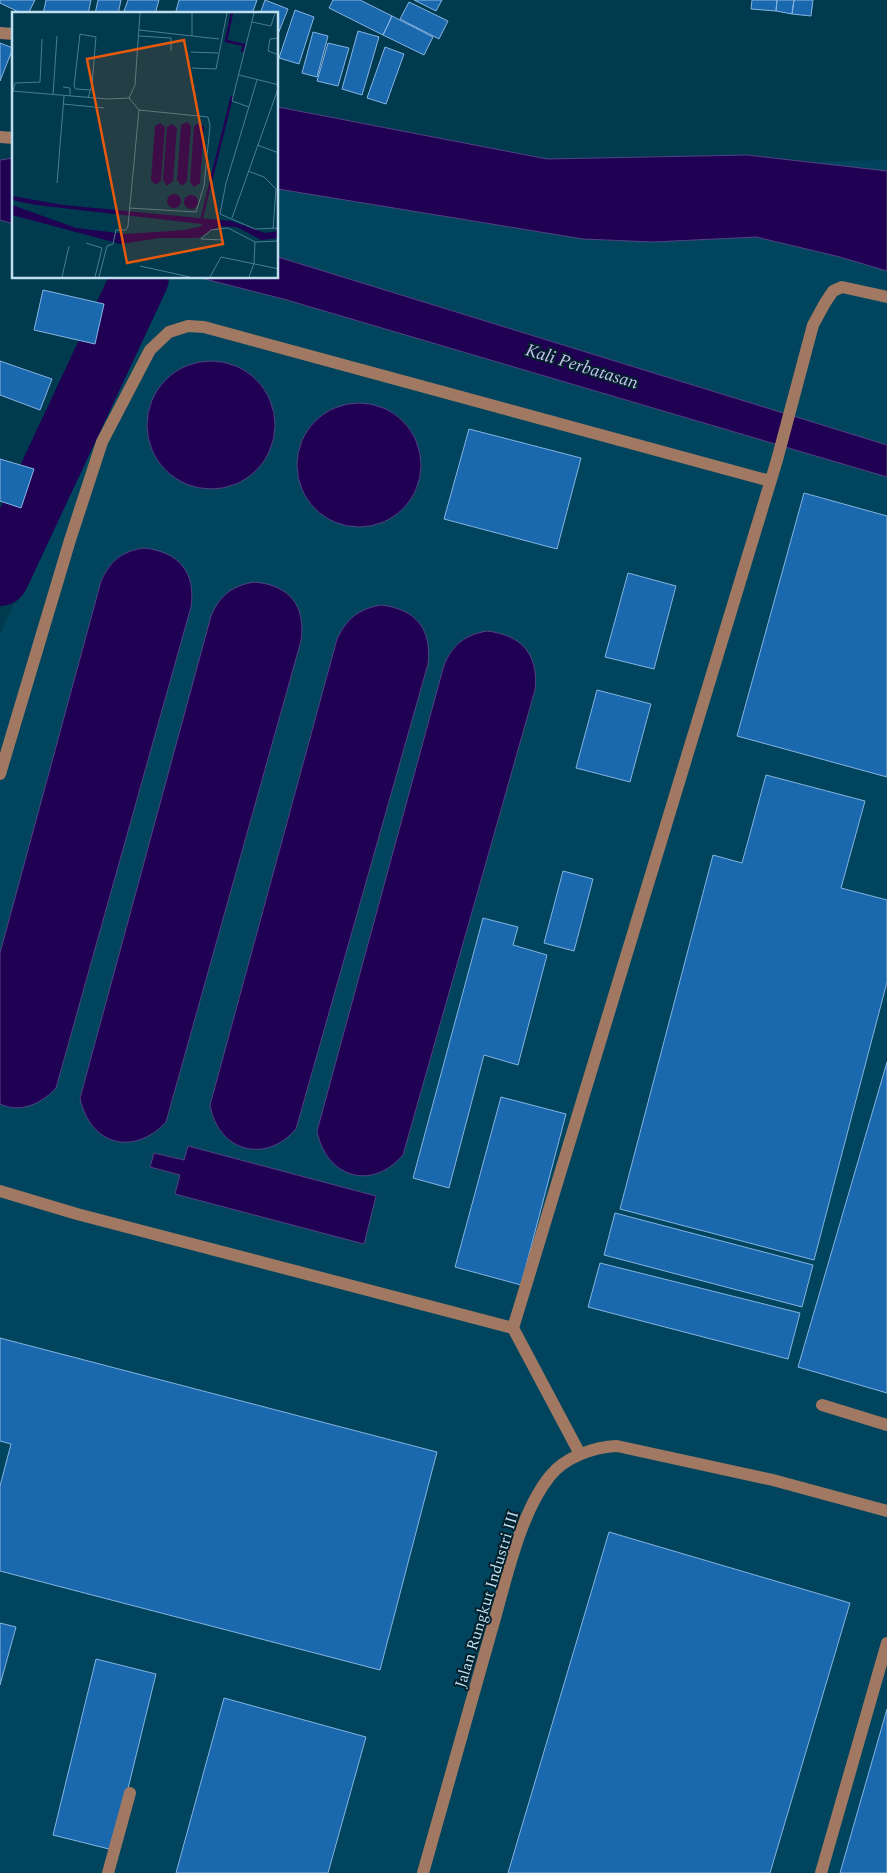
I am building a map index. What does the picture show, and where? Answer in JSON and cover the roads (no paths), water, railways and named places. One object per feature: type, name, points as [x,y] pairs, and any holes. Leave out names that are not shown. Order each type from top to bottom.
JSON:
[{"type":"street","points":[[580,1454],[513,1328],[777,460],[813,325],[833,291],[842,287],[887,298]]},
{"type":"street","points":[[0,774],[70,540],[102,442],[150,350],[169,332],[188,326],[211,329],[770,481]]},
{"type":"street","points":[[0,1191],[76,1214],[513,1328]]},
{"type":"street","points":[[822,1405],[887,1425]]},
{"type":"street","name":"Jalan Rungkut Industri III","points":[[423,1873],[514,1553],[535,1498],[550,1475],[580,1454],[604,1447],[617,1446],[773,1480],[887,1511]]},
{"type":"street","points":[[821,1873],[887,1643]]},
{"type":"street","points":[[108,1873],[130,1793]]},
{"type":"water","points":[[279,107],[547,159],[747,155],[887,171],[887,271],[840,257],[756,237],[653,242],[583,239],[279,189]]},
{"type":"water","points":[[12,158],[12,223],[0,220],[0,160]]},
{"type":"water","name":"Kali Perbatasan","points":[[279,257],[887,445],[887,477],[287,300],[205,279],[279,279]]},
{"type":"water","points":[[211,361],[235,366],[256,380],[270,401],[275,425],[270,449],[256,470],[235,484],[211,489],[187,484],[166,470],[152,449],[147,425],[152,401],[166,380],[187,366]]},
{"type":"water","points":[[359,403],[383,408],[394,413],[403,421],[411,430],[416,441],[421,465],[416,489],[411,500],[403,509],[394,517],[383,522],[359,527],[335,522],[324,517],[315,509],[307,500],[302,489],[297,465],[302,441],[307,430],[315,421],[324,413],[335,408]]},
{"type":"water","points":[[144,548],[167,554],[176,559],[182,566],[188,574],[191,584],[191,607],[56,1088],[44,1098],[31,1105],[16,1108],[8,1107],[0,1104],[0,953],[101,581],[108,568],[123,554]]},
{"type":"water","points":[[254,582],[277,588],[293,600],[301,617],[301,641],[166,1122],[153,1133],[140,1140],[114,1141],[103,1135],[93,1126],[85,1114],[80,1098],[211,616],[218,602],[233,589]]},
{"type":"water","points":[[381,605],[404,611],[419,623],[427,641],[429,652],[428,664],[296,1129],[284,1140],[271,1147],[244,1148],[222,1133],[215,1121],[210,1105],[337,639],[345,625],[354,616],[366,609]]},
{"type":"water","points":[[487,631],[510,637],[526,649],[534,667],[536,678],[535,690],[403,1155],[390,1166],[377,1173],[364,1176],[351,1174],[340,1169],[330,1159],[322,1147],[317,1131],[444,665],[451,651],[466,638]]},
{"type":"water","points":[[188,1146],[376,1196],[364,1244],[175,1194],[180,1175],[150,1167],[154,1153],[184,1160]]},
{"type":"waterway","points":[[0,577],[140,279]]}]
